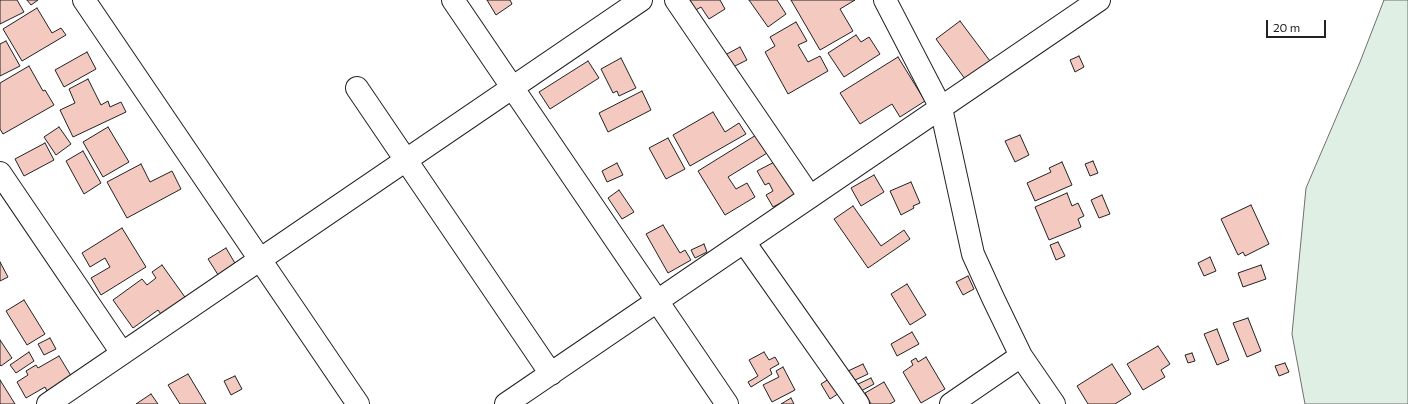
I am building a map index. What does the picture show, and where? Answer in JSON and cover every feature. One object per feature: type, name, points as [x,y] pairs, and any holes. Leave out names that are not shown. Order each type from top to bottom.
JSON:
[{"type":"street","points":[[84,0],[358,404]]},
{"type":"street","points":[[453,0],[727,404]]},
{"type":"street","points":[[48,404],[641,0]]},
{"type":"street","points":[[676,0],[810,197]]},
{"type":"street","points":[[885,0],[941,108],[973,254],[1021,356],[1054,404]]},
{"type":"street","points":[[506,404],[1099,0]]},
{"type":"street","points":[[357,88],[551,374]]},
{"type":"street","points":[[0,173],[122,353]]},
{"type":"street","points":[[744,242],[858,404]]},
{"type":"street","points":[[951,404],[1021,356]]},
{"type":"green space","points":[[1384,0],[1408,0],[1408,404],[1305,404],[1292,334],[1306,188],[1360,62]]},
{"type":"building","points":[[0,0],[17,0],[24,12],[0,24]]},
{"type":"building","points":[[27,0],[38,0],[31,5]]},
{"type":"building","points":[[487,0],[510,0],[512,4],[496,15]]},
{"type":"building","points":[[685,0],[720,0],[725,9],[709,19],[701,7],[692,12]]},
{"type":"building","points":[[749,0],[777,0],[786,14],[768,27]]},
{"type":"building","points":[[791,0],[855,0],[840,9],[853,31],[820,50]]},
{"type":"building","points":[[37,8],[52,33],[61,28],[66,35],[22,61],[3,29]]},
{"type":"building","points":[[960,21],[990,61],[965,79],[936,39]]},
{"type":"building","points":[[796,22],[807,41],[798,45],[808,62],[820,56],[828,71],[788,94],[765,52],[775,46],[770,37]]},
{"type":"building","points":[[856,35],[861,42],[869,37],[880,54],[844,77],[828,53]]},
{"type":"building","points":[[6,41],[20,66],[0,76],[0,44]]},
{"type":"building","points":[[740,47],[747,60],[731,68],[725,55]]},
{"type":"building","points":[[87,52],[96,69],[64,87],[55,70]]},
{"type":"building","points":[[1079,56],[1084,67],[1075,72],[1070,60]]},
{"type":"building","points":[[898,57],[925,101],[900,117],[892,104],[860,124],[840,93]]},
{"type":"building","points":[[621,58],[636,88],[619,96],[617,91],[613,93],[601,69]]},
{"type":"building","points":[[588,61],[599,78],[550,109],[539,92]]},
{"type":"building","points":[[29,66],[43,91],[45,90],[54,105],[3,134],[0,129],[0,83]]},
{"type":"building","points":[[88,79],[101,105],[108,101],[110,107],[121,102],[126,112],[73,137],[60,110],[75,103],[69,89]]},
{"type":"building","points":[[642,91],[651,110],[608,132],[599,113]]},
{"type":"building","points":[[713,112],[725,132],[739,123],[746,134],[690,166],[673,135]]},
{"type":"building","points":[[59,127],[71,144],[56,155],[44,137]]},
{"type":"building","points":[[108,127],[129,162],[103,177],[83,142]]},
{"type":"building","points":[[761,132],[772,150],[728,177],[736,189],[747,183],[755,197],[725,215],[698,171]]},
{"type":"building","points":[[1020,135],[1029,155],[1015,162],[1005,141]]},
{"type":"building","points":[[668,138],[685,169],[666,179],[649,148]]},
{"type":"building","points":[[45,143],[54,160],[24,176],[15,159]]},
{"type":"building","points":[[83,151],[101,183],[84,194],[66,161]]},
{"type":"building","points":[[782,158],[800,193],[773,207],[766,195],[773,191],[769,183],[765,185],[757,171]]},
{"type":"building","points":[[1093,161],[1098,173],[1090,176],[1085,164]]},
{"type":"building","points":[[1062,162],[1072,185],[1035,201],[1027,183],[1051,172],[1049,168]]},
{"type":"building","points":[[617,163],[623,175],[607,182],[602,171]]},
{"type":"building","points":[[141,164],[150,182],[172,171],[181,189],[127,218],[107,182]]},
{"type":"building","points":[[874,175],[884,192],[861,206],[851,188]]},
{"type":"building","points":[[911,182],[920,203],[913,206],[914,208],[901,215],[890,191]]},
{"type":"building","points":[[619,190],[634,212],[622,219],[608,198]]},
{"type":"building","points":[[1067,193],[1072,206],[1078,203],[1084,216],[1078,219],[1081,227],[1049,240],[1035,207]]},
{"type":"building","points":[[1102,195],[1110,214],[1099,218],[1091,200]]},
{"type":"building","points":[[1251,205],[1269,244],[1245,256],[1243,252],[1238,255],[1221,219]]},
{"type":"building","points":[[853,206],[881,246],[904,230],[910,239],[868,268],[834,219]]},
{"type":"building","points":[[663,225],[680,253],[685,250],[691,260],[668,273],[646,234]]},
{"type":"building","points":[[122,228],[146,267],[101,295],[91,278],[110,267],[105,258],[90,267],[82,253]]},
{"type":"building","points":[[1058,242],[1065,256],[1056,260],[1050,245]]},
{"type":"building","points":[[704,244],[707,252],[695,258],[691,250]]},
{"type":"building","points":[[226,248],[239,270],[222,281],[208,259]]},
{"type":"building","points":[[1210,257],[1216,271],[1204,276],[1198,263]]},
{"type":"building","points":[[0,262],[8,277],[0,281]]},
{"type":"building","points":[[162,265],[187,300],[163,317],[158,310],[133,328],[113,300],[142,279],[147,285],[156,278],[152,272]]},
{"type":"building","points":[[1261,265],[1266,279],[1243,287],[1238,273]]},
{"type":"building","points":[[968,276],[974,289],[963,295],[956,282]]},
{"type":"building","points":[[907,284],[926,315],[910,325],[891,294]]},
{"type":"building","points":[[24,300],[45,334],[27,345],[6,311]]},
{"type":"building","points":[[1248,318],[1261,351],[1247,357],[1233,323]]},
{"type":"building","points":[[1217,329],[1229,360],[1217,365],[1204,334]]},
{"type":"building","points":[[912,332],[919,344],[897,356],[891,344]]},
{"type":"building","points":[[50,338],[56,349],[44,355],[38,344]]},
{"type":"building","points":[[0,340],[12,358],[1,366],[0,365]]},
{"type":"building","points":[[1158,346],[1170,364],[1161,370],[1165,377],[1143,390],[1127,364]]},
{"type":"building","points":[[29,352],[34,361],[16,373],[10,365]]},
{"type":"building","points":[[764,352],[769,360],[775,357],[779,364],[770,369],[772,374],[751,387],[748,382],[758,376],[749,360]]},
{"type":"building","points":[[1192,353],[1195,361],[1188,363],[1185,355]]},
{"type":"building","points":[[59,356],[73,379],[48,393],[45,387],[26,398],[17,382],[28,375],[26,371],[36,365],[38,368]]},
{"type":"building","points":[[926,357],[945,389],[921,403],[903,372],[913,365],[911,361],[916,358],[918,362]]},
{"type":"building","points":[[1285,363],[1289,372],[1279,376],[1275,366]]},
{"type":"building","points":[[863,364],[868,374],[853,381],[848,371]]},
{"type":"building","points":[[1112,364],[1131,394],[1115,404],[1088,404],[1077,386]]},
{"type":"building","points":[[783,367],[795,390],[772,402],[763,385],[779,377],[776,371]]},
{"type":"building","points":[[188,374],[206,404],[180,404],[168,385]]},
{"type":"building","points":[[235,376],[242,389],[231,395],[224,381]]},
{"type":"building","points":[[871,378],[874,384],[861,391],[858,384]]},
{"type":"building","points":[[829,379],[844,390],[830,399],[821,384]]},
{"type":"building","points":[[0,380],[15,404],[0,404]]},
{"type":"building","points":[[884,382],[895,401],[890,404],[871,404],[865,393]]},
{"type":"building","points":[[151,394],[158,404],[136,404]]},
{"type":"building","points":[[791,398],[794,404],[781,404]]}]
